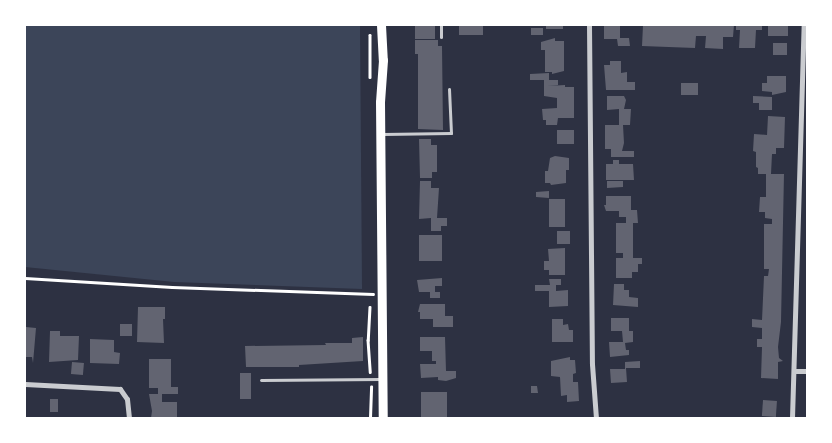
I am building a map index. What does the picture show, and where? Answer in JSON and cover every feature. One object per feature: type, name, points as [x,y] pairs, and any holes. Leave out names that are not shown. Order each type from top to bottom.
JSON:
[{"type":"main road","points":[[381,25],[383,60],[380,87],[383,418]]},
{"type":"street","points":[[589,25],[592,364],[596,418]]},
{"type":"street","points":[[792,418],[795,371],[804,25]]},
{"type":"street","points":[[795,371],[807,371]]},
{"type":"street","points":[[25,384],[120,389],[127,399],[129,418]]},
{"type":"lane","points":[[441,25],[441,37]]},
{"type":"lane","points":[[380,134],[451,133],[449,89]]},
{"type":"lane","points":[[262,380],[382,380]]},
{"type":"path","points":[[25,278],[382,295]]},
{"type":"shaded area","points":[[25,25],[360,25],[362,289],[174,282],[25,267]]},
{"type":"building","points":[[415,25],[435,25],[435,39],[415,39]]},
{"type":"building","points":[[459,25],[483,25],[483,35],[459,35]]},
{"type":"building","points":[[546,25],[563,25],[563,29],[546,29]]},
{"type":"building","points":[[604,25],[620,25],[620,38],[629,38],[630,46],[618,46],[617,39],[604,39]]},
{"type":"building","points":[[643,25],[734,25],[733,37],[723,37],[723,49],[705,48],[706,36],[696,36],[695,48],[642,46]]},
{"type":"building","points":[[736,25],[762,25],[762,30],[756,30],[755,48],[739,48],[740,30],[736,30]]},
{"type":"building","points":[[768,25],[788,25],[788,36],[768,36]]},
{"type":"building","points":[[531,28],[543,28],[543,35],[531,35]]},
{"type":"building","points":[[555,38],[555,41],[564,41],[564,71],[552,74],[552,72],[545,72],[545,50],[541,50],[541,42]]},
{"type":"building","points":[[415,40],[438,40],[438,46],[442,46],[443,130],[418,129],[418,54],[415,54]]},
{"type":"building","points":[[773,43],[787,43],[787,55],[773,55]]},
{"type":"building","points":[[610,61],[621,61],[621,73],[627,72],[627,82],[635,82],[635,90],[606,90],[604,65],[610,65]]},
{"type":"building","points":[[549,73],[549,80],[558,80],[558,85],[548,86],[565,85],[565,87],[574,87],[574,118],[558,118],[557,125],[546,125],[546,120],[543,120],[542,109],[557,108],[557,98],[544,96],[544,80],[530,80],[530,74]]},
{"type":"building","points":[[767,76],[786,76],[786,92],[772,95],[772,92],[762,91],[762,83],[767,83]]},
{"type":"building","points":[[681,83],[698,83],[698,95],[681,95]]},
{"type":"building","points":[[607,96],[624,96],[626,100],[624,109],[631,109],[630,125],[623,125],[624,143],[622,151],[634,151],[634,157],[611,157],[611,149],[605,149],[605,125],[619,125],[619,109],[607,110]]},
{"type":"building","points":[[753,96],[772,97],[772,110],[759,110],[759,103],[753,103]]},
{"type":"building","points":[[768,116],[785,117],[784,148],[776,148],[776,154],[772,154],[771,174],[784,174],[781,322],[778,347],[779,358],[783,361],[778,362],[778,379],[761,378],[762,347],[757,347],[757,339],[762,339],[762,328],[752,327],[752,319],[762,320],[764,276],[768,276],[769,269],[764,269],[764,224],[772,224],[772,219],[765,218],[765,212],[759,212],[760,197],[766,197],[766,174],[758,174],[756,152],[753,151],[754,134],[767,135]]},
{"type":"building","points":[[557,130],[574,130],[574,144],[557,144]]},
{"type":"building","points":[[419,139],[431,139],[431,145],[437,145],[437,172],[432,172],[432,178],[420,178]]},
{"type":"building","points":[[555,156],[569,158],[569,170],[566,170],[566,183],[551,185],[550,183],[545,183],[545,171],[548,171],[550,158]]},
{"type":"building","points":[[613,160],[619,160],[619,164],[633,164],[634,180],[606,180],[606,164],[613,164]]},
{"type":"building","points":[[420,181],[431,181],[431,188],[439,188],[437,218],[447,218],[447,226],[441,226],[441,231],[431,231],[431,218],[419,219]]},
{"type":"building","points":[[607,181],[623,181],[623,187],[607,188]]},
{"type":"building","points":[[549,191],[549,198],[536,197],[536,192]]},
{"type":"building","points":[[606,196],[631,196],[631,210],[637,210],[638,223],[633,223],[633,258],[642,258],[642,264],[638,264],[638,272],[632,272],[632,278],[616,278],[616,258],[623,258],[623,253],[616,253],[616,223],[626,223],[626,217],[619,217],[619,211],[606,211],[604,205],[606,205]]},
{"type":"building","points":[[549,199],[565,199],[565,227],[549,227]]},
{"type":"building","points":[[557,231],[570,231],[570,244],[557,244]]},
{"type":"building","points":[[419,235],[442,235],[442,261],[419,261]]},
{"type":"building","points":[[565,248],[565,275],[549,275],[549,270],[544,270],[544,261],[549,261],[548,249]]},
{"type":"building","points":[[442,278],[442,286],[435,286],[435,292],[440,292],[440,298],[430,298],[430,292],[419,292],[417,280]]},
{"type":"building","points":[[549,279],[561,279],[561,285],[556,285],[556,291],[568,290],[568,306],[549,307],[549,291],[535,291],[535,285],[550,285]]},
{"type":"building","points":[[614,284],[624,284],[624,290],[629,290],[629,297],[638,298],[638,307],[613,305]]},
{"type":"building","points":[[420,304],[445,304],[445,316],[453,316],[453,327],[433,327],[433,319],[420,319],[420,312],[418,312]]},
{"type":"building","points":[[138,307],[165,307],[165,319],[163,319],[164,343],[137,342]]},
{"type":"building","points":[[611,318],[629,318],[629,331],[633,331],[633,342],[625,343],[626,350],[629,350],[629,355],[610,357],[609,342],[623,342],[622,331],[611,331]]},
{"type":"building","points":[[552,319],[563,319],[563,325],[568,324],[569,330],[573,330],[573,342],[552,342]]},
{"type":"building","points":[[120,324],[132,324],[132,336],[120,336]]},
{"type":"building","points":[[26,327],[36,328],[33,363],[32,357],[25,357]]},
{"type":"building","points":[[50,331],[60,331],[60,336],[79,336],[78,360],[49,362]]},
{"type":"building","points":[[363,337],[363,361],[299,365],[299,367],[246,367],[245,346],[326,345],[325,343],[352,343],[352,338]]},
{"type":"building","points":[[420,337],[445,337],[446,371],[456,371],[456,378],[446,381],[438,380],[438,377],[421,378],[420,364],[436,364],[436,361],[432,361],[432,351],[420,351]]},
{"type":"building","points":[[90,339],[114,340],[114,352],[120,353],[119,364],[90,363]]},
{"type":"building","points":[[570,357],[570,360],[575,360],[576,373],[573,374],[573,382],[578,382],[579,401],[567,402],[567,395],[561,396],[560,377],[551,376],[551,361]]},
{"type":"building","points":[[149,359],[171,359],[171,387],[178,387],[178,394],[162,394],[162,402],[177,402],[177,418],[151,418],[152,411],[149,394],[158,394],[158,388],[149,388]]},
{"type":"building","points":[[640,361],[640,368],[626,368],[627,382],[611,383],[610,369],[625,369],[625,362]]},
{"type":"building","points":[[72,362],[84,363],[83,375],[71,374]]},
{"type":"building","points":[[240,373],[251,373],[251,399],[240,399]]},
{"type":"building","points":[[531,386],[537,386],[538,393],[531,393]]},
{"type":"building","points":[[421,392],[447,392],[447,418],[421,418]]},
{"type":"building","points":[[50,399],[58,399],[58,412],[50,412]]},
{"type":"building","points":[[763,400],[777,401],[776,417],[762,416]]}]
